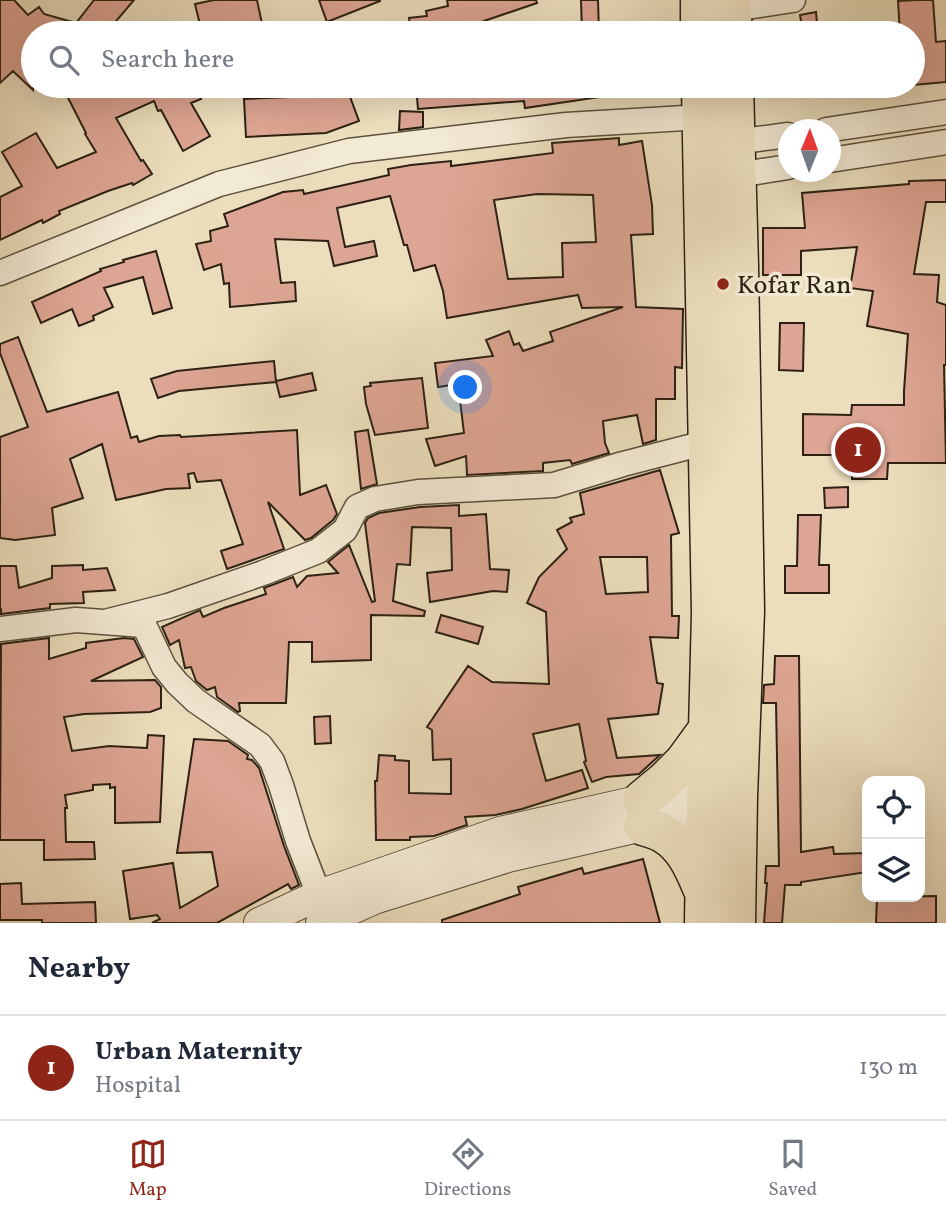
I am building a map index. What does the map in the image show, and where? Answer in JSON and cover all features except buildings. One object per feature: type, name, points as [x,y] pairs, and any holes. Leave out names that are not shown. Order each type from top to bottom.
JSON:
[{"type":"main road","points":[[705,909],[745,611],[734,98]]},
{"type":"main road","points":[[702,102],[711,613],[708,729],[722,791],[736,923]]},
{"type":"main road","points":[[705,909],[691,863],[678,845],[642,813],[708,729]]},
{"type":"street","points":[[724,11],[793,0]]},
{"type":"street","points":[[0,273],[219,184],[349,151],[566,125],[702,102]]},
{"type":"street","points":[[841,128],[946,112]]},
{"type":"street","points":[[737,159],[778,140]]},
{"type":"street","points":[[841,158],[946,142]]},
{"type":"street","points":[[737,159],[778,165]]},
{"type":"street","points":[[105,622],[168,606],[318,551],[345,530],[357,507],[375,499],[418,492],[554,485],[708,442]]},
{"type":"street","points":[[0,629],[76,620],[144,625],[164,667],[177,683],[196,701],[260,745],[272,761],[320,909]]},
{"type":"street","points":[[259,923],[374,899],[642,813],[722,791]]},
{"type":"place","name":"Kofar Ran","points":[[723,284]]},
{"type":"place","name":"Urban Maternity","points":[[858,450]]}]
